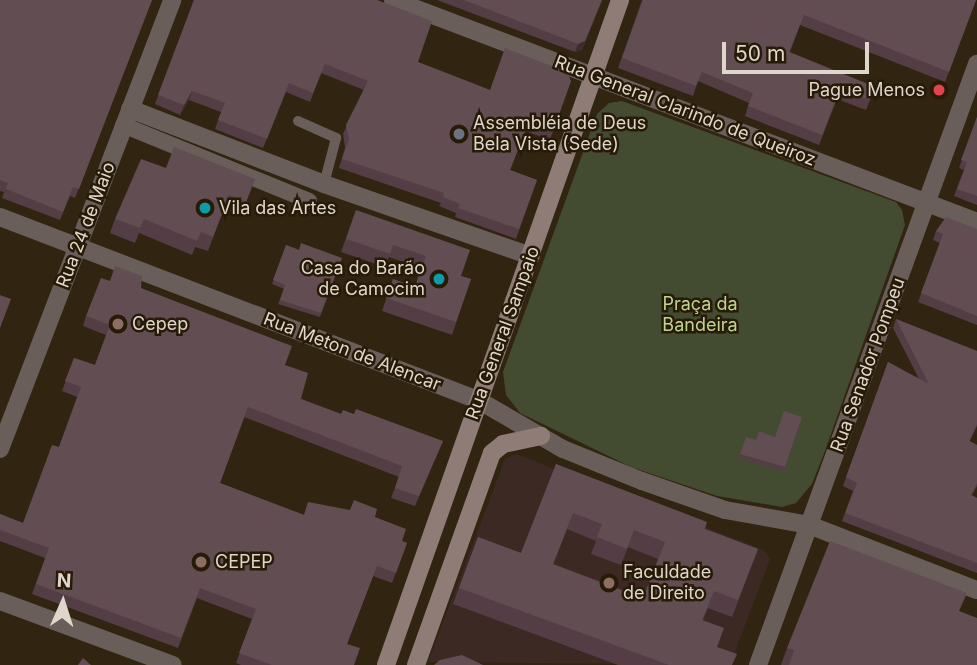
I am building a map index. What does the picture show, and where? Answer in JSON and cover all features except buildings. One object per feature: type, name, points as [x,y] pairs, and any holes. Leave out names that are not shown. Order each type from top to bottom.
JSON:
[{"type":"main road","name":"Rua General Sampaio","points":[[386,665],[620,0]]},
{"type":"main road","points":[[416,665],[492,453],[503,444],[541,436]]},
{"type":"street","name":"Rua 24 de Maio","points":[[0,449],[172,0]]},
{"type":"street","name":"Rua General Clarindo de Queiroz","points":[[393,0],[977,222]]},
{"type":"street","name":"Rua Senador Pompeu","points":[[758,665],[977,64]]},
{"type":"street","points":[[127,117],[531,256]]},
{"type":"street","points":[[127,117],[309,201]]},
{"type":"street","name":"Rua Meton de Alencar","points":[[0,217],[478,400],[541,436],[642,481],[724,510],[809,525],[977,590]]},
{"type":"street","points":[[0,601],[173,665]]},
{"type":"lane","points":[[299,121],[336,138],[324,184]]},
{"type":"shaded area","name":"Faculdade de Direito","points":[[516,454],[764,550],[770,559],[730,665],[428,662],[505,459]]},
{"type":"green space","name":"Praça da Bandeira","points":[[622,101],[896,202],[902,210],[905,225],[825,451],[812,484],[796,503],[782,507],[717,496],[631,467],[520,413],[506,395],[503,372],[597,114],[609,103]]},
{"type":"place","name":"Pague Menos","points":[[939,90]]},
{"type":"place","name":"Assembléia de Deus Bela Vista (Sede)","points":[[459,134]]},
{"type":"place","name":"Vila das Artes","points":[[205,208]]},
{"type":"place","name":"Casa do Barão de Camocim","points":[[439,279]]},
{"type":"place","name":"Cepep","points":[[118,324]]},
{"type":"place","name":"CEPEP","points":[[201,562]]},
{"type":"place","name":"Faculdade de Direito","points":[[609,583]]}]
